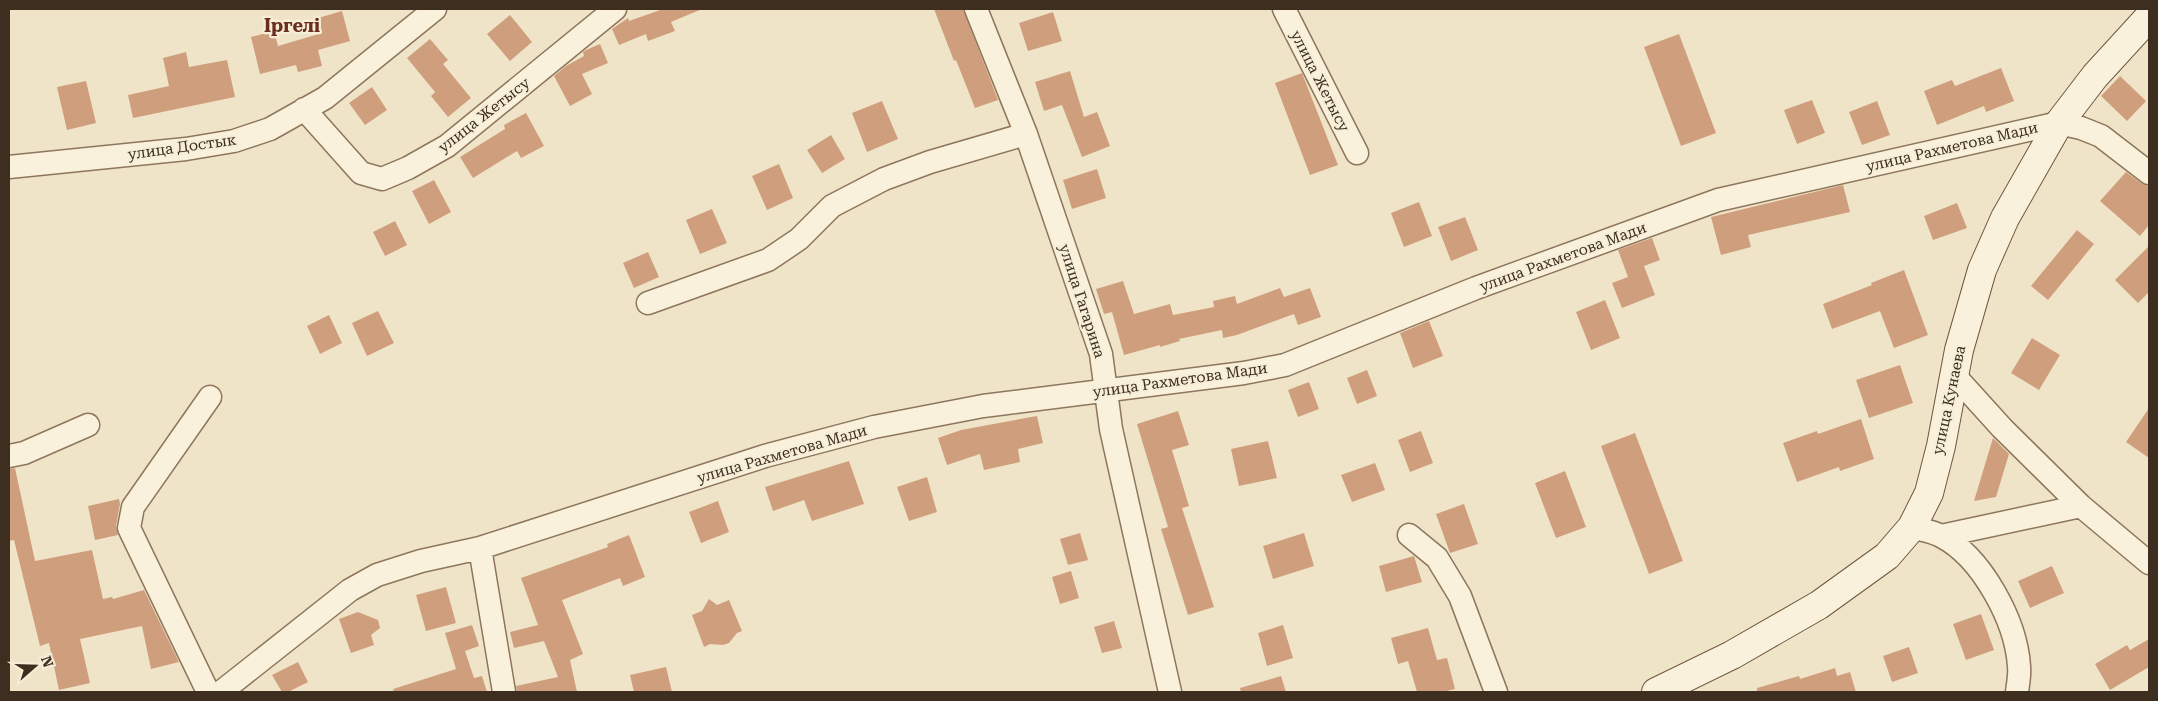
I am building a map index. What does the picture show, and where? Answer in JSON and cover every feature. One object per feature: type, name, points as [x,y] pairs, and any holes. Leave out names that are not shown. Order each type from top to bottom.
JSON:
[{"type":"main road","name":"улица Кунаева","points":[[1656,692],[1732,655],[1819,605],[1887,556],[1912,527],[1929,493],[1941,446],[1959,350],[1982,270],[2005,218],[2058,123],[2095,76],[2149,17]]},
{"type":"street","name":"улица Достык","points":[[9,167],[186,149],[234,141],[270,129],[325,98],[435,9]]},
{"type":"street","name":"улица Жетысу","points":[[304,109],[361,172],[382,179],[408,168],[447,146],[615,9]]},
{"type":"street","name":"улица Гагарина","points":[[976,9],[1026,134],[1102,354],[1111,429],[1170,692]]},
{"type":"street","name":"улица Жетысу","points":[[1284,9],[1357,153]]},
{"type":"street","points":[[2136,9],[2149,17]]},
{"type":"street","name":"улица Рахметова Мади","points":[[221,692],[357,586],[386,572],[421,561],[480,548],[765,456],[874,427],[982,406],[1244,373],[1285,364],[1476,288],[1718,200],[2058,123],[2081,128],[2101,136],[2149,173]]},
{"type":"street","points":[[648,303],[768,260],[799,239],[832,206],[884,179],[930,162],[1026,134]]},
{"type":"street","points":[[1954,375],[2002,428],[2081,506],[2149,563]]},
{"type":"street","points":[[208,692],[129,528],[132,507],[210,397]]},
{"type":"street","points":[[9,456],[24,453],[88,425]]},
{"type":"street","points":[[1941,536],[2081,506]]},
{"type":"street","points":[[1912,527],[1941,536],[1971,558],[2000,602],[2014,638],[2019,666],[2017,692]]},
{"type":"street","points":[[1408,534],[1438,558],[1460,596],[1496,692]]},
{"type":"street","points":[[480,548],[504,692]]},
{"type":"building","points":[[663,9],[702,9],[671,22],[675,31],[648,41],[646,34],[619,45],[612,29],[628,18],[629,21]]},
{"type":"building","points":[[934,9],[963,9],[998,100],[975,108]]},
{"type":"building","points":[[342,11],[350,41],[318,50],[322,66],[298,72],[296,65],[260,74],[251,37],[274,31],[278,46],[322,33],[318,18]]},
{"type":"building","points":[[1053,12],[1062,41],[1028,51],[1019,23]]},
{"type":"building","points":[[510,15],[532,42],[510,61],[487,34]]},
{"type":"building","points":[[1679,34],[1716,133],[1681,146],[1644,47]]},
{"type":"building","points":[[430,39],[448,60],[443,64],[471,98],[448,117],[431,96],[435,92],[407,58]]},
{"type":"building","points":[[600,44],[608,63],[582,74],[592,94],[570,106],[554,76],[566,66],[584,56],[583,52]]},
{"type":"building","points":[[186,52],[189,67],[227,60],[235,97],[133,118],[128,95],[169,86],[163,58]]},
{"type":"building","points":[[2001,68],[2014,101],[1986,112],[1984,106],[1937,125],[1924,91],[1952,80],[1955,86]]},
{"type":"building","points":[[1070,71],[1084,117],[1097,112],[1110,146],[1082,157],[1062,105],[1044,111],[1035,82]]},
{"type":"building","points":[[1302,73],[1338,165],[1310,175],[1275,83]]},
{"type":"building","points":[[2120,76],[2146,101],[2127,121],[2101,96]]},
{"type":"building","points":[[86,81],[96,123],[67,130],[57,87]]},
{"type":"building","points":[[372,87],[387,110],[365,125],[349,103]]},
{"type":"building","points":[[1812,100],[1825,133],[1797,144],[1784,110]]},
{"type":"building","points":[[882,101],[898,139],[867,152],[852,113]]},
{"type":"building","points":[[1877,101],[1890,135],[1862,145],[1849,112]]},
{"type":"building","points":[[526,113],[544,146],[521,158],[517,151],[473,178],[460,157],[505,129],[504,125]]},
{"type":"building","points":[[831,135],[845,159],[822,173],[807,150]]},
{"type":"building","points":[[779,164],[793,198],[767,210],[752,176]]},
{"type":"building","points":[[1097,169],[1106,198],[1072,209],[1063,180]]},
{"type":"building","points":[[2126,172],[2141,183],[2149,186],[2149,225],[2140,236],[2100,201]]},
{"type":"building","points":[[434,180],[451,212],[429,224],[412,191]]},
{"type":"building","points":[[1843,185],[1850,212],[1748,235],[1751,247],[1721,255],[1711,217]]},
{"type":"building","points":[[1419,202],[1432,236],[1404,247],[1391,213]]},
{"type":"building","points":[[1957,203],[1967,228],[1933,240],[1924,216]]},
{"type":"building","points":[[712,209],[727,243],[700,254],[686,220]]},
{"type":"building","points":[[1465,217],[1478,250],[1451,261],[1438,227]]},
{"type":"building","points":[[395,221],[407,245],[385,256],[373,232]]},
{"type":"building","points":[[2077,230],[2094,244],[2048,300],[2031,286]]},
{"type":"building","points":[[1652,238],[1660,260],[1644,266],[1655,295],[1622,308],[1612,283],[1628,277],[1618,250]]},
{"type":"building","points":[[2149,246],[2149,292],[2138,303],[2115,280]]},
{"type":"building","points":[[648,252],[659,277],[634,288],[623,263]]},
{"type":"building","points":[[1904,270],[1928,335],[1894,348],[1880,311],[1832,329],[1823,304]]},
{"type":"building","points":[[1123,281],[1134,314],[1170,304],[1173,315],[1214,307],[1213,301],[1235,296],[1237,304],[1280,288],[1284,297],[1310,288],[1321,317],[1298,325],[1294,314],[1237,335],[1223,338],[1222,330],[1179,339],[1180,341],[1160,347],[1160,345],[1124,355],[1112,312],[1104,314],[1096,289]]},
{"type":"building","points":[[1605,300],[1620,338],[1591,350],[1576,312]]},
{"type":"building","points":[[378,311],[394,343],[367,356],[352,323]]},
{"type":"building","points":[[329,315],[342,343],[320,354],[307,326]]},
{"type":"building","points":[[1429,321],[1443,356],[1413,368],[1400,333]]},
{"type":"building","points":[[2032,338],[2060,355],[2039,390],[2011,373]]},
{"type":"building","points":[[1900,365],[1913,403],[1869,418],[1856,380]]},
{"type":"building","points":[[1367,370],[1377,396],[1357,404],[1347,378]]},
{"type":"building","points":[[1309,382],[1319,409],[1298,417],[1288,390]]},
{"type":"building","points":[[2149,408],[2149,458],[2126,442]]},
{"type":"building","points":[[1178,411],[1189,445],[1172,450],[1189,506],[1182,508],[1214,607],[1188,615],[1161,529],[1168,527],[1137,424]]},
{"type":"building","points":[[1037,416],[1043,443],[1018,449],[1020,462],[984,470],[980,454],[947,465],[938,438],[961,430]]},
{"type":"building","points":[[1861,419],[1874,459],[1840,471],[1839,467],[1797,482],[1783,443],[1817,431],[1818,434]]},
{"type":"building","points":[[1421,431],[1433,463],[1410,472],[1398,440]]},
{"type":"building","points":[[1635,433],[1683,561],[1649,574],[1601,446]]},
{"type":"building","points":[[1993,438],[2009,454],[1996,497],[1974,501]]},
{"type":"building","points":[[1268,441],[1277,478],[1239,486],[1231,449]]},
{"type":"building","points":[[849,461],[864,504],[812,521],[804,500],[773,511],[765,487]]},
{"type":"building","points":[[1375,463],[1385,490],[1352,502],[1341,475]]},
{"type":"building","points":[[15,468],[35,561],[92,550],[103,599],[112,597],[113,599],[144,590],[179,662],[151,669],[142,626],[80,639],[90,683],[59,690],[49,643],[40,646],[14,540],[9,541],[9,469]]},
{"type":"building","points":[[1565,471],[1586,527],[1556,538],[1535,483]]},
{"type":"building","points":[[927,477],[937,512],[909,521],[897,487]]},
{"type":"building","points":[[119,499],[120,504],[116,526],[118,535],[95,540],[88,506]]},
{"type":"building","points":[[718,501],[729,532],[701,543],[689,512]]},
{"type":"building","points":[[1464,504],[1478,544],[1450,553],[1436,514]]},
{"type":"building","points":[[1080,533],[1088,560],[1068,565],[1060,539]]},
{"type":"building","points":[[1304,533],[1314,566],[1273,579],[1263,546]]},
{"type":"building","points":[[629,535],[645,577],[623,586],[620,578],[562,600],[583,654],[570,660],[577,692],[517,692],[516,686],[558,677],[544,641],[514,648],[510,632],[538,625],[521,578],[608,547],[607,544]]},
{"type":"building","points":[[1414,556],[1422,582],[1386,592],[1379,566]]},
{"type":"building","points":[[2052,566],[2064,593],[2030,608],[2018,581]]},
{"type":"building","points":[[1071,571],[1079,598],[1060,604],[1052,577]]},
{"type":"building","points":[[446,587],[456,623],[426,631],[416,595]]},
{"type":"building","points":[[709,599],[717,605],[729,600],[742,631],[737,633],[729,643],[723,645],[710,644],[704,647],[692,615],[702,611]]},
{"type":"building","points":[[358,612],[378,620],[380,628],[371,635],[374,645],[351,653],[339,619]]},
{"type":"building","points":[[1981,614],[1994,650],[1966,660],[1953,624]]},
{"type":"building","points":[[1114,621],[1122,648],[1102,653],[1094,627]]},
{"type":"building","points":[[472,625],[479,646],[465,651],[474,678],[482,676],[487,692],[394,692],[393,689],[456,669],[445,633]]},
{"type":"building","points":[[1283,625],[1293,658],[1267,666],[1258,633]]},
{"type":"building","points":[[1428,628],[1437,660],[1447,658],[1455,689],[1442,692],[1417,692],[1408,661],[1398,664],[1391,638]]},
{"type":"building","points":[[2149,639],[2149,667],[2110,690],[2095,664],[2127,645],[2130,650]]},
{"type":"building","points":[[1909,647],[1918,673],[1892,682],[1883,656]]},
{"type":"building","points":[[298,662],[308,682],[288,692],[282,692],[272,675]]},
{"type":"building","points":[[666,667],[672,692],[634,692],[630,675]]},
{"type":"building","points":[[1835,668],[1837,676],[1850,672],[1856,692],[1757,692],[1757,688],[1799,676],[1800,679]]},
{"type":"building","points":[[1281,676],[1286,692],[1241,692],[1240,688]]},
{"type":"district","name":"Іргелі","points":[[292,26]]}]
